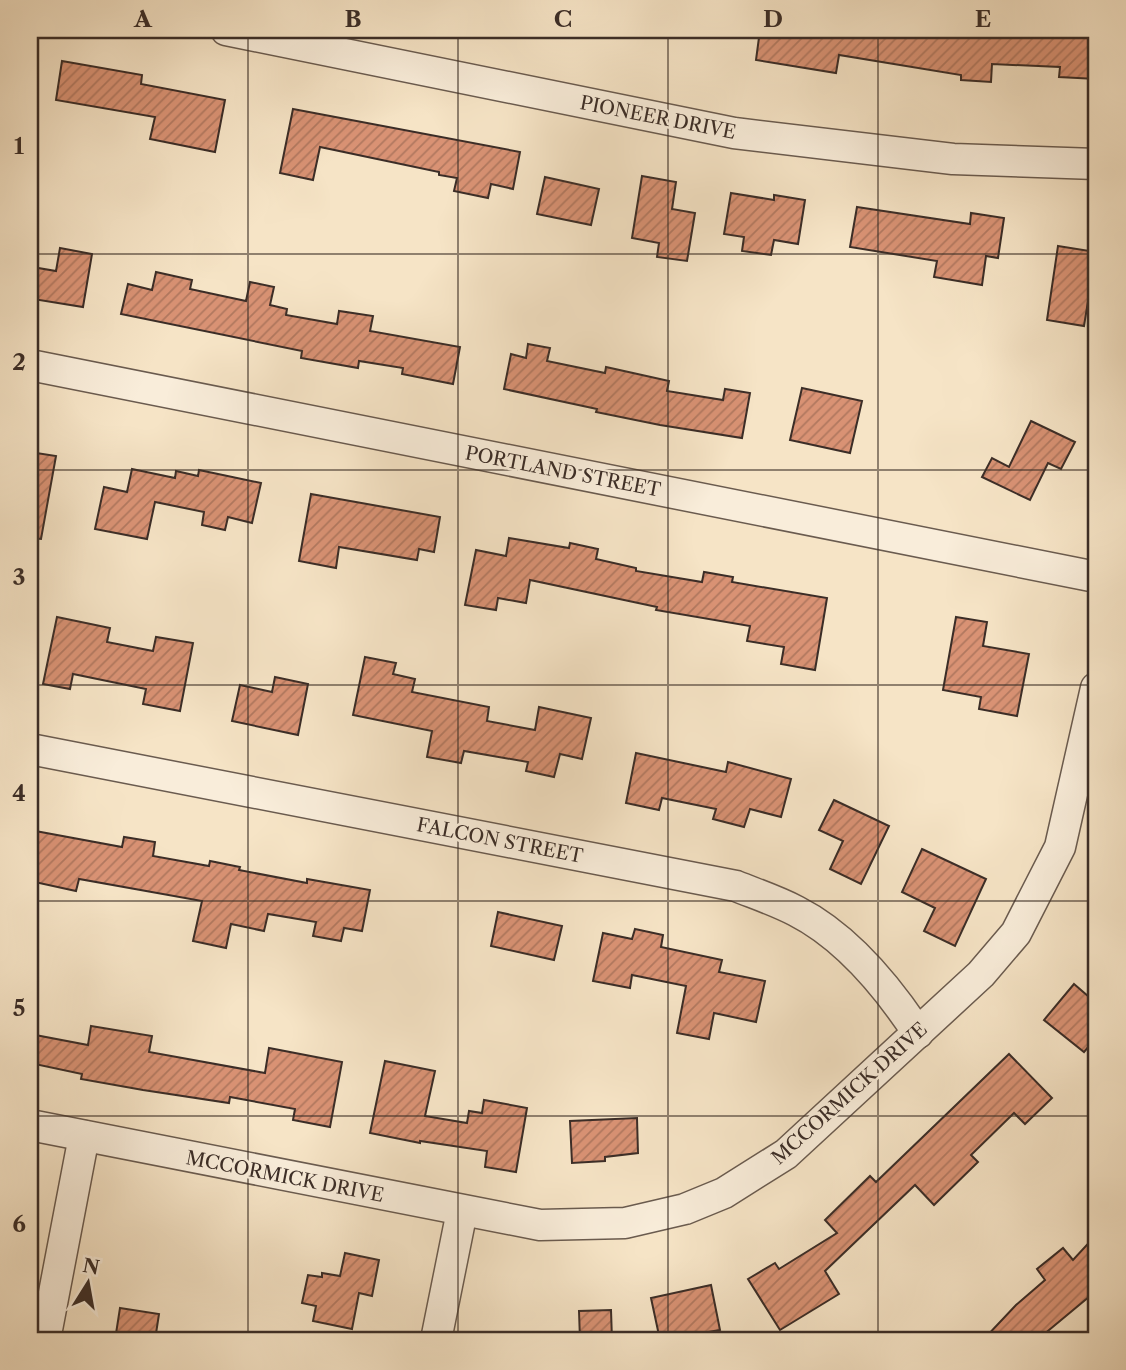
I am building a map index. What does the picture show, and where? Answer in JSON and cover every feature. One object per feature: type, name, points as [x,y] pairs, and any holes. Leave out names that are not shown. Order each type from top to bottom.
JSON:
[{"type":"street","name":"PIONEER DRIVE","points":[[226,30],[734,133],[953,159],[1096,164]]},
{"type":"street","name":"PORTLAND STREET","points":[[30,365],[1096,578]]},
{"type":"street","name":"MCCORMICK DRIVE","points":[[30,1125],[540,1226],[625,1223],[685,1209],[724,1193],[786,1154],[981,974],[1016,933],[1060,847],[1096,688]]},
{"type":"street","name":"FALCON STREET","points":[[30,749],[736,886],[797,911],[837,938],[893,994],[918,1033]]},
{"type":"street","points":[[45,1340],[84,1136]]},
{"type":"street","points":[[436,1340],[462,1211]]},
{"type":"building","points":[[760,30],[1019,30],[1062,34],[1062,30],[1096,30],[1096,79],[1059,77],[1060,67],[992,64],[991,82],[961,80],[961,75],[839,55],[836,73],[756,60]]},
{"type":"building","points":[[62,61],[142,75],[141,84],[225,100],[215,152],[150,139],[155,117],[56,100]]},
{"type":"building","points":[[293,109],[520,152],[513,189],[491,184],[488,198],[454,191],[457,178],[439,175],[439,172],[320,147],[313,180],[280,173]]},
{"type":"building","points":[[642,176],[676,182],[672,209],[695,213],[687,261],[657,257],[659,243],[632,238]]},
{"type":"building","points":[[545,177],[599,189],[591,225],[537,214]]},
{"type":"building","points":[[731,193],[774,200],[774,195],[805,200],[798,244],[774,240],[771,255],[742,251],[744,237],[724,234]]},
{"type":"building","points":[[857,207],[970,224],[971,213],[1004,218],[998,258],[986,256],[982,285],[934,277],[937,261],[850,247]]},
{"type":"building","points":[[1058,246],[1096,252],[1084,326],[1047,320]]},
{"type":"building","points":[[60,248],[92,254],[83,307],[33,299],[38,268],[56,271]]},
{"type":"building","points":[[156,272],[192,280],[190,289],[246,301],[250,282],[274,287],[270,305],[287,309],[286,315],[337,324],[339,311],[373,316],[370,331],[460,347],[453,384],[402,374],[403,368],[359,361],[358,368],[301,358],[302,351],[121,314],[128,284],[152,290]]},
{"type":"building","points":[[528,344],[550,348],[547,361],[605,373],[606,367],[669,381],[667,391],[723,400],[725,389],[750,393],[742,438],[596,412],[597,409],[504,389],[511,354],[526,358]]},
{"type":"building","points":[[802,388],[862,401],[850,453],[790,440]]},
{"type":"building","points":[[1031,421],[1075,442],[1061,469],[1048,463],[1030,500],[982,477],[992,458],[1009,467]]},
{"type":"building","points":[[30,452],[56,456],[41,539],[30,538]]},
{"type":"building","points":[[132,469],[175,478],[176,471],[198,476],[199,470],[261,483],[252,523],[228,517],[225,530],[202,525],[204,512],[155,502],[147,539],[95,529],[104,487],[127,492]]},
{"type":"building","points":[[311,494],[440,517],[434,552],[419,549],[417,560],[339,547],[336,568],[299,561]]},
{"type":"building","points":[[509,538],[569,548],[570,543],[598,549],[596,559],[636,568],[636,571],[702,582],[704,572],[733,577],[732,582],[827,598],[815,670],[781,664],[784,647],[747,641],[750,626],[656,610],[657,607],[530,580],[526,603],[498,598],[496,610],[465,605],[476,550],[506,556]]},
{"type":"building","points":[[57,617],[110,628],[107,642],[153,651],[156,637],[193,643],[180,711],[143,704],[146,689],[73,674],[70,689],[43,684]]},
{"type":"building","points":[[956,617],[987,622],[983,646],[1029,654],[1017,716],[979,709],[981,697],[943,690]]},
{"type":"building","points":[[365,657],[396,663],[393,674],[415,679],[412,692],[489,707],[487,721],[535,730],[539,707],[591,718],[582,759],[560,754],[554,777],[526,771],[528,762],[464,751],[461,763],[427,757],[432,731],[353,715]]},
{"type":"building","points":[[275,677],[308,684],[298,735],[232,721],[240,685],[272,692]]},
{"type":"building","points":[[636,753],[726,772],[728,762],[791,779],[781,817],[750,809],[744,827],[713,819],[716,809],[662,798],[659,810],[626,803]]},
{"type":"building","points":[[834,800],[889,826],[861,884],[830,869],[843,841],[819,830]]},
{"type":"building","points":[[30,830],[122,847],[124,837],[155,842],[153,856],[209,866],[210,861],[240,867],[239,870],[307,883],[307,879],[370,890],[362,931],[344,928],[341,941],[313,936],[316,922],[268,914],[264,931],[231,924],[226,948],[193,941],[202,901],[79,879],[76,891],[30,881]]},
{"type":"building","points":[[922,849],[986,879],[955,946],[924,931],[935,908],[902,892]]},
{"type":"building","points":[[498,912],[562,926],[554,960],[491,946]]},
{"type":"building","points":[[635,929],[663,935],[661,947],[722,960],[719,972],[765,981],[756,1022],[714,1013],[709,1039],[677,1033],[686,986],[632,975],[630,988],[593,981],[603,933],[632,939]]},
{"type":"building","points":[[1074,984],[1096,1003],[1096,1038],[1084,1052],[1044,1020]]},
{"type":"building","points":[[91,1026],[152,1036],[149,1052],[265,1073],[269,1048],[342,1062],[330,1127],[293,1120],[295,1109],[230,1097],[229,1103],[143,1090],[81,1079],[82,1074],[30,1063],[30,1034],[88,1045]]},
{"type":"building","points":[[1009,1054],[1052,1098],[1025,1124],[1014,1113],[971,1155],[978,1162],[934,1205],[915,1185],[825,1271],[839,1294],[780,1330],[748,1279],[775,1263],[779,1269],[837,1233],[825,1220],[870,1176],[876,1182]]},
{"type":"building","points":[[385,1061],[435,1071],[425,1116],[467,1123],[469,1111],[482,1113],[484,1100],[527,1108],[516,1172],[485,1167],[487,1151],[420,1143],[370,1133]]},
{"type":"building","points":[[637,1118],[638,1153],[605,1157],[605,1161],[572,1163],[570,1121]]},
{"type":"building","points":[[1096,1235],[1096,1291],[1037,1340],[983,1340],[1016,1305],[1045,1280],[1037,1269],[1063,1248],[1073,1260]]},
{"type":"building","points":[[345,1253],[379,1260],[372,1296],[359,1293],[352,1329],[313,1321],[316,1306],[302,1303],[308,1275],[322,1277],[322,1273],[340,1276]]},
{"type":"building","points":[[711,1285],[720,1330],[660,1340],[651,1298]]},
{"type":"building","points":[[120,1308],[159,1314],[155,1340],[115,1340]]},
{"type":"building","points":[[611,1310],[612,1340],[580,1340],[579,1311]]}]
